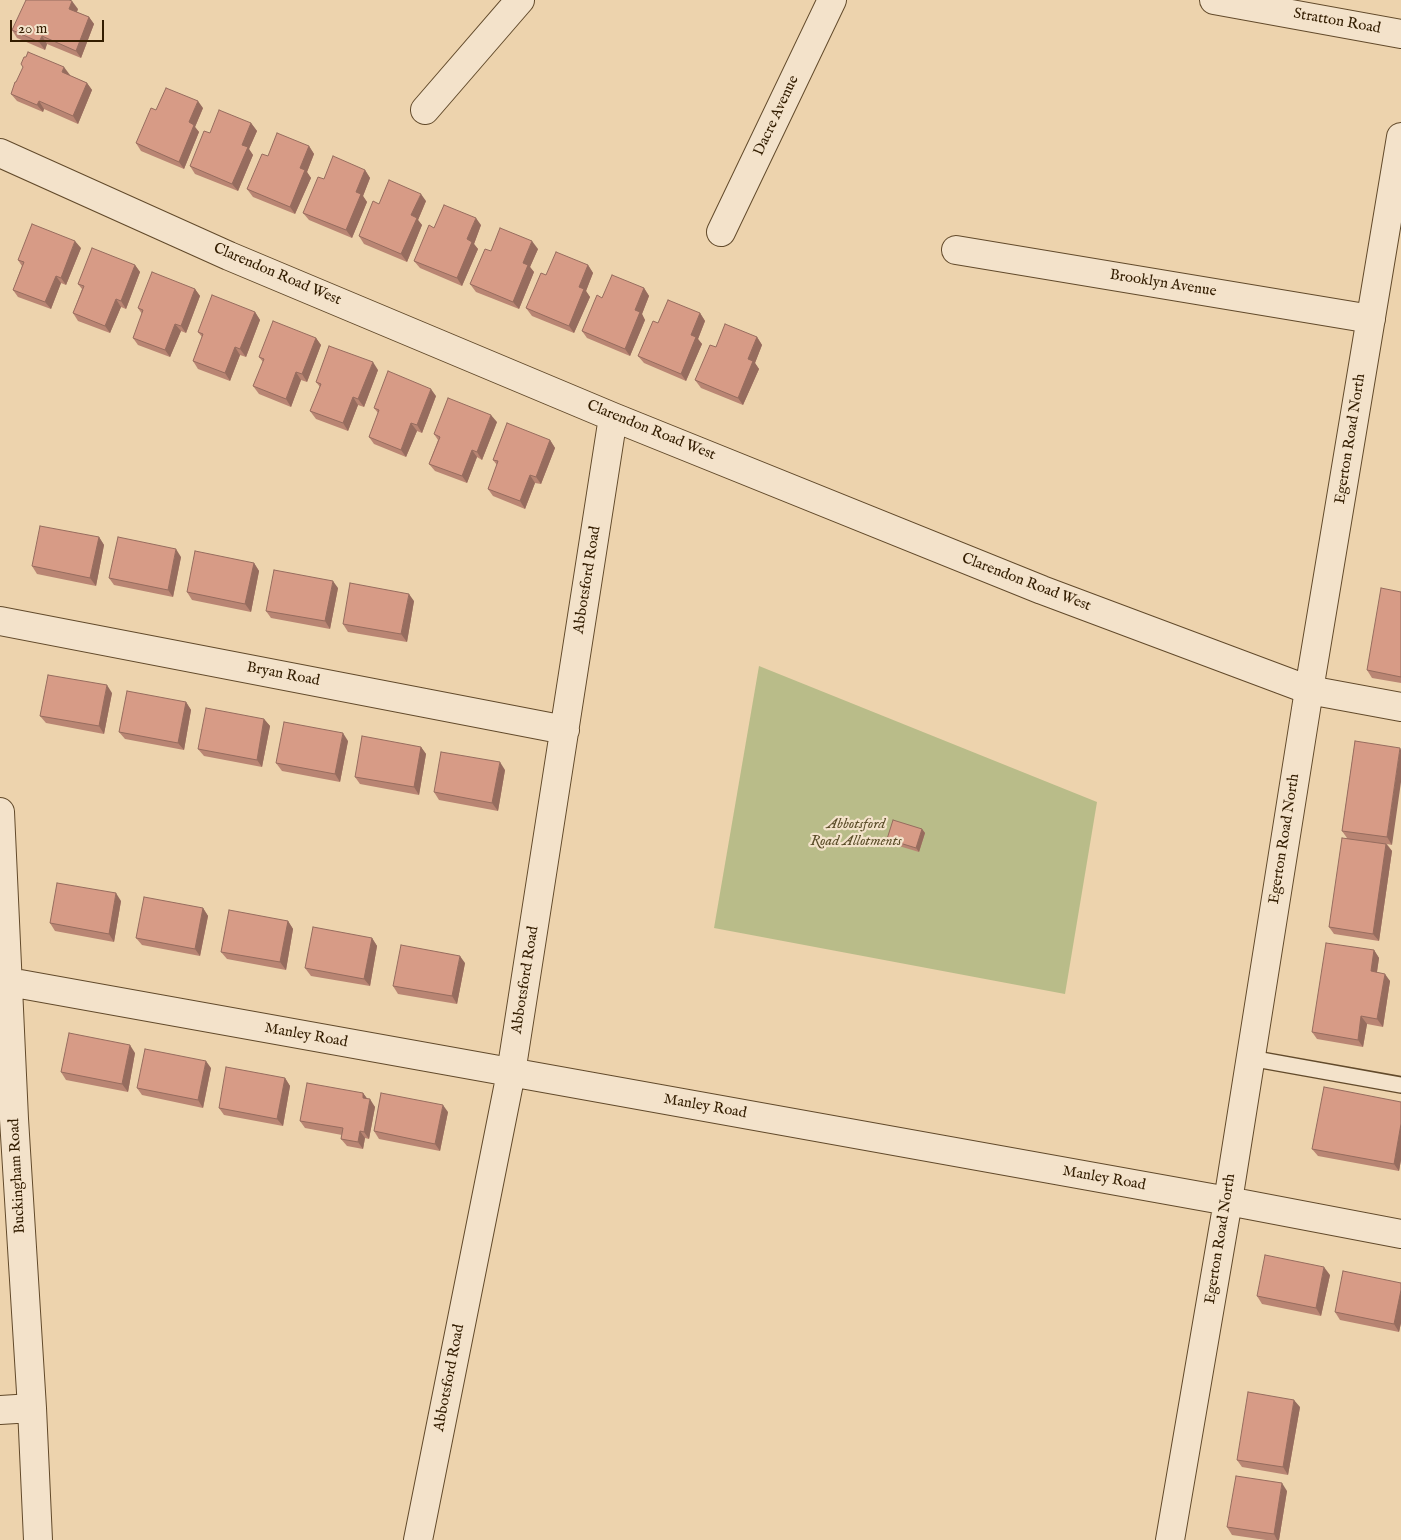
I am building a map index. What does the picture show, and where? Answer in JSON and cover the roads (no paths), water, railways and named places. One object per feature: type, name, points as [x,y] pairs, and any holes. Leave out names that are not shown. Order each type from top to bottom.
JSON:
[{"type":"street","points":[[426,110],[520,0]]},
{"type":"street","name":"Dacre Avenue","points":[[721,232],[832,0]]},
{"type":"street","name":"Stratton Road","points":[[1214,0],[1401,34]]},
{"type":"street","name":"Egerton Road North","points":[[1170,1540],[1228,1201],[1309,690],[1401,137]]},
{"type":"street","name":"Clarendon Road West","points":[[0,153],[230,256],[613,417],[1042,590],[1309,690],[1401,707]]},
{"type":"street","name":"Brooklyn Avenue","points":[[956,250],[1371,319]]},
{"type":"street","name":"Abbotsford Road","points":[[418,1540],[511,1073],[613,417]]},
{"type":"street","name":"Bryan Road","points":[[0,621],[565,730]]},
{"type":"street","name":"Buckingham Road","points":[[0,812],[14,1119],[32,1408],[38,1540]]},
{"type":"street","name":"Manley Road","points":[[9,982],[1228,1201],[1401,1234]]},
{"type":"street","points":[[0,1410],[32,1408]]},
{"type":"lane","points":[[1250,1058],[1401,1085]]},
{"type":"park label","name":"Abbotsford Road Allotments","points":[[856,834]]}]
